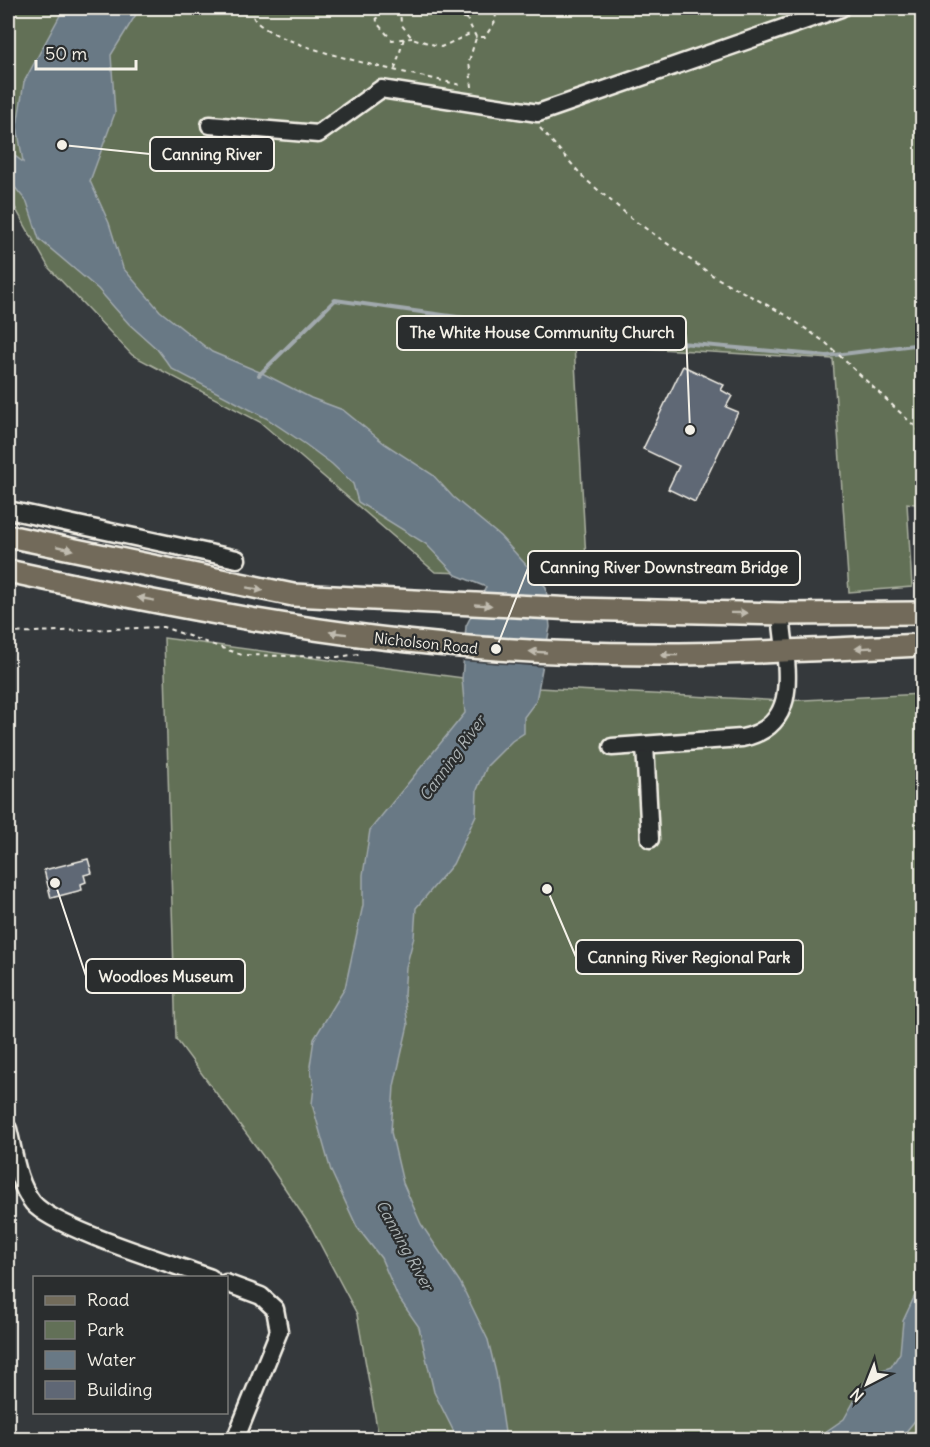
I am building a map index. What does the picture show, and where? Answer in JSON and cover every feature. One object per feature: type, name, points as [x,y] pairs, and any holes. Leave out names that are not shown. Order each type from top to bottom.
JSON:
[{"type":"main road","points":[[8,536],[293,595],[575,609],[781,614],[922,613]]},
{"type":"main road","name":"Nicholson Road","points":[[8,571],[270,624],[396,640],[496,649],[596,654],[690,655],[922,645]]},
{"type":"street","points":[[210,125],[318,134],[381,89],[538,113],[842,8]]},
{"type":"street","points":[[8,510],[237,559]]},
{"type":"street","points":[[612,747],[742,738],[757,735],[771,727],[780,716],[784,701],[781,614]]},
{"type":"street","points":[[645,745],[650,839]]},
{"type":"street","points":[[8,1129],[24,1186],[33,1203],[58,1222],[206,1276]]},
{"type":"street","points":[[228,1284],[261,1296],[275,1310],[279,1331],[235,1440]]},
{"type":"path","points":[[249,8],[256,21],[281,37],[312,49],[481,90]]},
{"type":"path","points":[[376,8],[377,23],[392,40],[412,39],[441,47],[472,33]]},
{"type":"path","points":[[400,8],[401,24],[412,39]]},
{"type":"path","points":[[438,8],[467,19]]},
{"type":"path","points":[[466,8],[467,19],[476,37],[485,37],[496,20],[495,8]]},
{"type":"path","points":[[472,87],[469,61],[476,37]]},
{"type":"path","points":[[395,69],[404,38]]},
{"type":"path","points":[[524,111],[585,179],[635,221],[715,277],[786,315],[834,351],[922,433]]},
{"type":"path","points":[[8,633],[163,627],[242,655],[337,657],[367,652]]},
{"type":"green space","points":[[8,8],[922,8],[922,505],[907,503],[912,587],[849,592],[833,359],[574,344],[587,577],[435,572],[260,422],[132,355],[49,268],[8,195]]},
{"type":"green space","points":[[164,638],[538,688],[784,701],[922,694],[922,1439],[379,1439],[357,1314],[311,1227],[263,1156],[176,1039]]},
{"type":"water","name":"Canning River","points":[[64,8],[140,8],[111,55],[115,113],[90,181],[109,223],[123,268],[160,311],[212,352],[262,373],[311,398],[343,410],[385,444],[433,475],[453,497],[500,536],[546,587],[550,627],[536,701],[524,717],[524,733],[512,741],[487,766],[477,790],[476,815],[453,864],[416,908],[414,937],[406,967],[404,995],[408,1025],[394,1086],[391,1132],[403,1183],[421,1224],[460,1282],[488,1340],[496,1373],[506,1439],[455,1439],[454,1432],[434,1392],[419,1327],[398,1297],[381,1258],[357,1227],[331,1171],[312,1104],[314,1087],[310,1066],[314,1039],[345,988],[363,905],[363,875],[370,830],[465,713],[462,679],[466,626],[486,587],[456,575],[426,544],[358,502],[353,484],[332,464],[305,444],[266,418],[172,369],[157,349],[129,324],[98,289],[39,239],[27,202],[8,179],[8,140],[15,156],[23,162],[17,126],[24,82]]},
{"type":"water","points":[[922,1271],[922,1412],[900,1439],[815,1439],[844,1419],[869,1375],[891,1367],[900,1353],[903,1321],[918,1289]]},
{"type":"pier","points":[[462,638],[550,644],[546,667],[460,661]]},
{"type":"building","points":[[683,366],[724,385],[721,390],[732,396],[726,407],[738,412],[695,502],[668,489],[679,466],[643,449]]},
{"type":"building","points":[[88,859],[92,873],[84,875],[86,882],[81,884],[82,890],[51,898],[44,870]]},
{"type":"waterway","points":[[259,375],[335,300],[579,334],[827,356],[922,344]]},
{"type":"place","name":"Canning River","points":[[62,145]]},
{"type":"place","name":"The White House Community Church","points":[[690,430]]},
{"type":"place","name":"Canning River Downstream Bridge","points":[[496,649]]},
{"type":"place","name":"Woodloes Museum","points":[[55,883]]},
{"type":"place","name":"Canning River Regional Park","points":[[547,889]]}]
